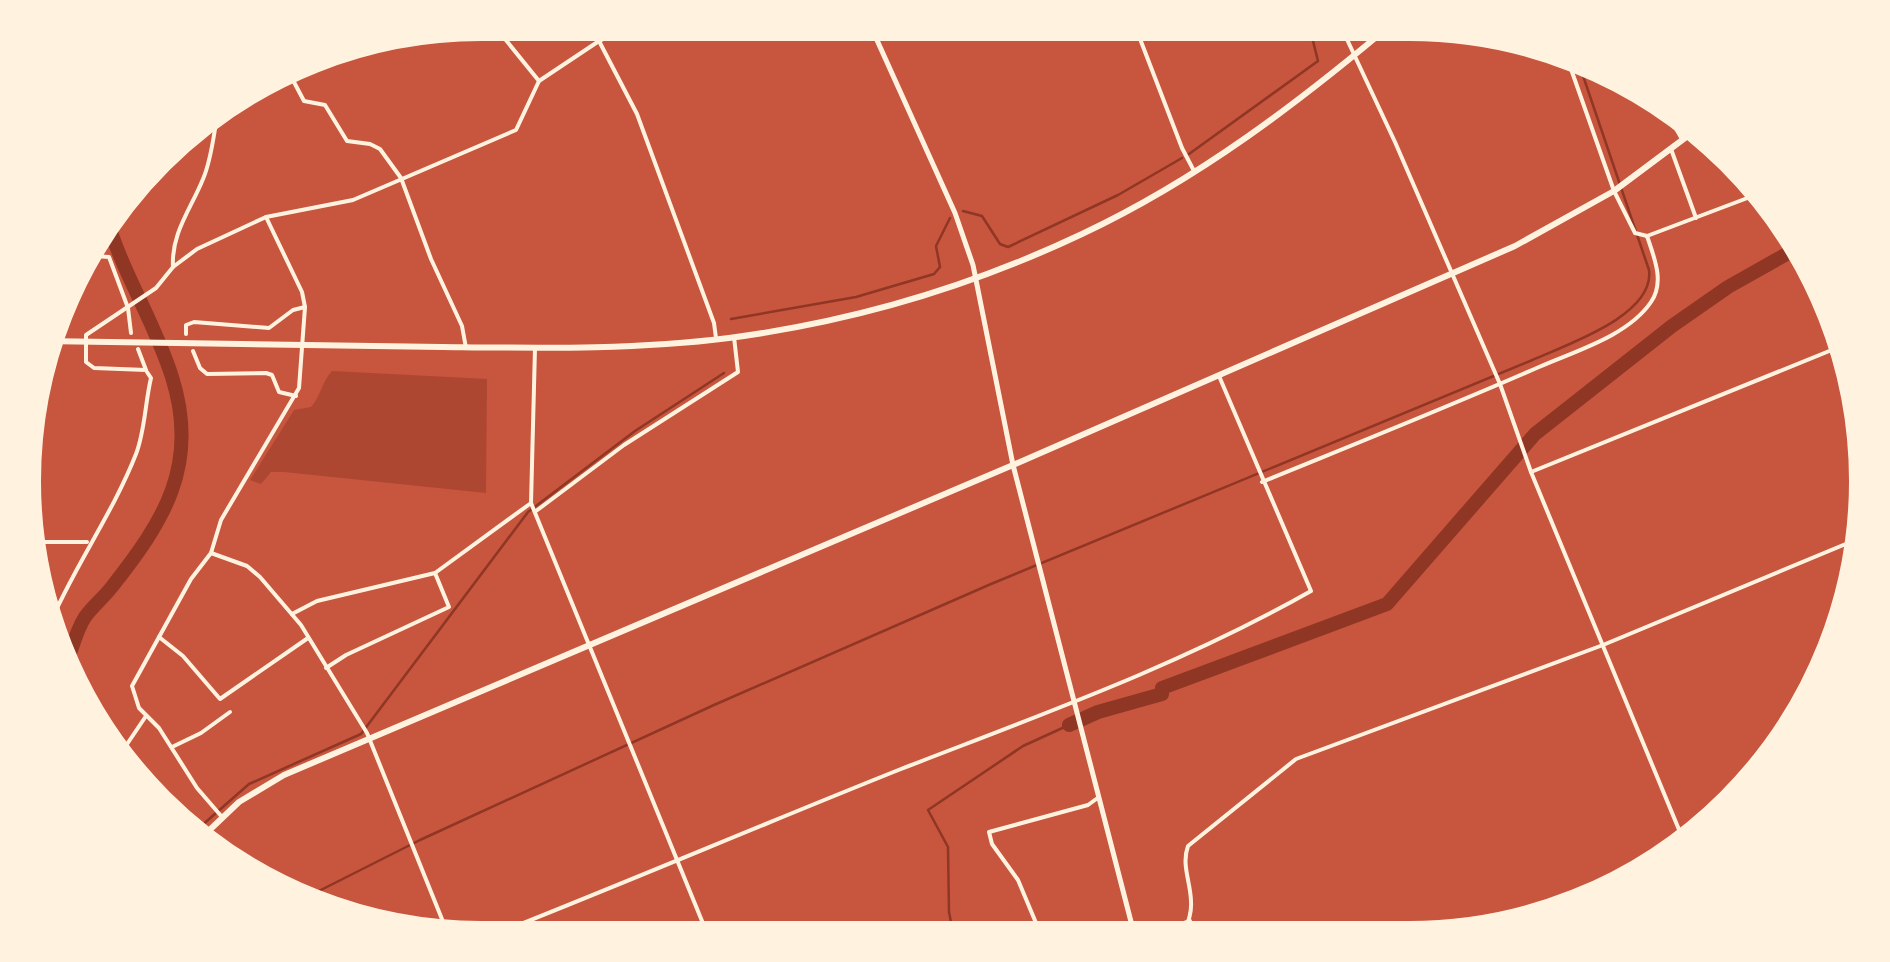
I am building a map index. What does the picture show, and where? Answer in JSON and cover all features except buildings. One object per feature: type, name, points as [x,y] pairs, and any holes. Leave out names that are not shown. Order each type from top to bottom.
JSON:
[{"type":"main road","points":[[58,340],[535,348],[716,340],[897,305],[1084,234],[1195,172],[1248,137],[1380,35]]},
{"type":"main road","points":[[205,831],[219,814],[273,781],[366,734],[589,646],[1013,465],[1560,223],[1614,191],[1690,134]]},
{"type":"street","points":[[502,35],[539,82]]},
{"type":"street","points":[[146,370],[94,368],[86,362],[90,331],[156,288],[173,267],[197,249],[266,218],[353,200],[516,130],[539,82],[614,35]]},
{"type":"street","points":[[875,35],[955,213],[976,278],[1013,465],[1132,927]]},
{"type":"street","points":[[1139,35],[1195,172]]},
{"type":"street","points":[[1344,35],[1500,384],[1531,472],[1680,835]]},
{"type":"street","points":[[599,42],[637,114],[714,322],[716,340]]},
{"type":"street","points":[[1570,65],[1614,191],[1635,233],[1648,236],[1752,196]]},
{"type":"street","points":[[292,78],[304,101],[324,105],[347,141],[370,144],[380,150],[401,178],[462,326],[466,348]]},
{"type":"street","points":[[1671,120],[1682,140]]},
{"type":"street","points":[[173,267],[178,230],[205,176],[216,122]]},
{"type":"street","points":[[1671,149],[1696,218]]},
{"type":"street","points":[[219,814],[135,701],[132,686],[191,578],[211,553],[221,520],[296,396],[305,307],[302,292],[266,218]]},
{"type":"street","points":[[1262,482],[1596,342],[1644,311],[1654,298],[1658,270],[1648,236]]},
{"type":"street","points":[[96,256],[109,257],[128,308],[130,333]]},
{"type":"street","points":[[186,334],[186,325],[194,322],[269,328],[293,310],[305,307]]},
{"type":"street","points":[[292,614],[317,602],[435,572],[738,372],[734,337]]},
{"type":"street","points":[[535,348],[533,507],[704,927]]},
{"type":"street","points":[[1531,472],[1835,349]]},
{"type":"street","points":[[55,613],[138,450],[151,378],[138,350]]},
{"type":"street","points":[[194,351],[200,368],[207,374],[266,373],[272,376],[279,392],[296,396]]},
{"type":"street","points":[[516,927],[802,808],[1150,672],[1311,591],[1219,376]]},
{"type":"street","points":[[40,542],[90,542]]},
{"type":"street","points":[[1187,927],[1192,902],[1184,856],[1188,846],[1296,759],[1603,644],[1850,542]]},
{"type":"street","points":[[211,553],[247,566],[292,614],[308,638],[366,734],[444,925]]},
{"type":"street","points":[[326,668],[346,654],[449,607],[435,572]]},
{"type":"street","points":[[159,637],[183,656],[220,699],[308,638]]},
{"type":"street","points":[[172,747],[201,734],[230,712]]},
{"type":"street","points":[[124,748],[146,716]]},
{"type":"street","points":[[1038,927],[1018,880],[992,844],[989,832],[1088,806],[1099,797]]},
{"type":"street","points":[[1174,927],[1190,921]]},
{"type":"shaded area","points":[[332,371],[487,379],[486,493],[284,472],[271,472],[261,484],[250,480],[294,410],[311,407]]},
{"type":"waterway","points":[[1189,154],[1318,61],[1312,35]]},
{"type":"waterway","points":[[313,894],[420,840],[714,705],[991,584],[1605,327],[1638,301],[1647,286],[1649,270],[1581,69]]},
{"type":"waterway","points":[[963,211],[982,216],[1000,244],[1008,247],[1118,195],[1182,158]]},
{"type":"waterway","points":[[731,319],[856,297],[934,274],[940,267],[936,246],[950,218]]},
{"type":"waterway","points":[[70,653],[85,617],[130,563],[161,515],[179,465],[182,438],[172,377],[111,231]]},
{"type":"waterway","points":[[1069,725],[1098,712],[1162,694],[1162,688],[1387,604],[1535,434],[1672,326],[1728,287],[1791,251]]},
{"type":"waterway","points":[[200,827],[249,784],[361,734],[528,512],[635,431],[724,373]]},
{"type":"waterway","points":[[952,927],[948,847],[928,810],[1023,746],[1069,725]]}]
